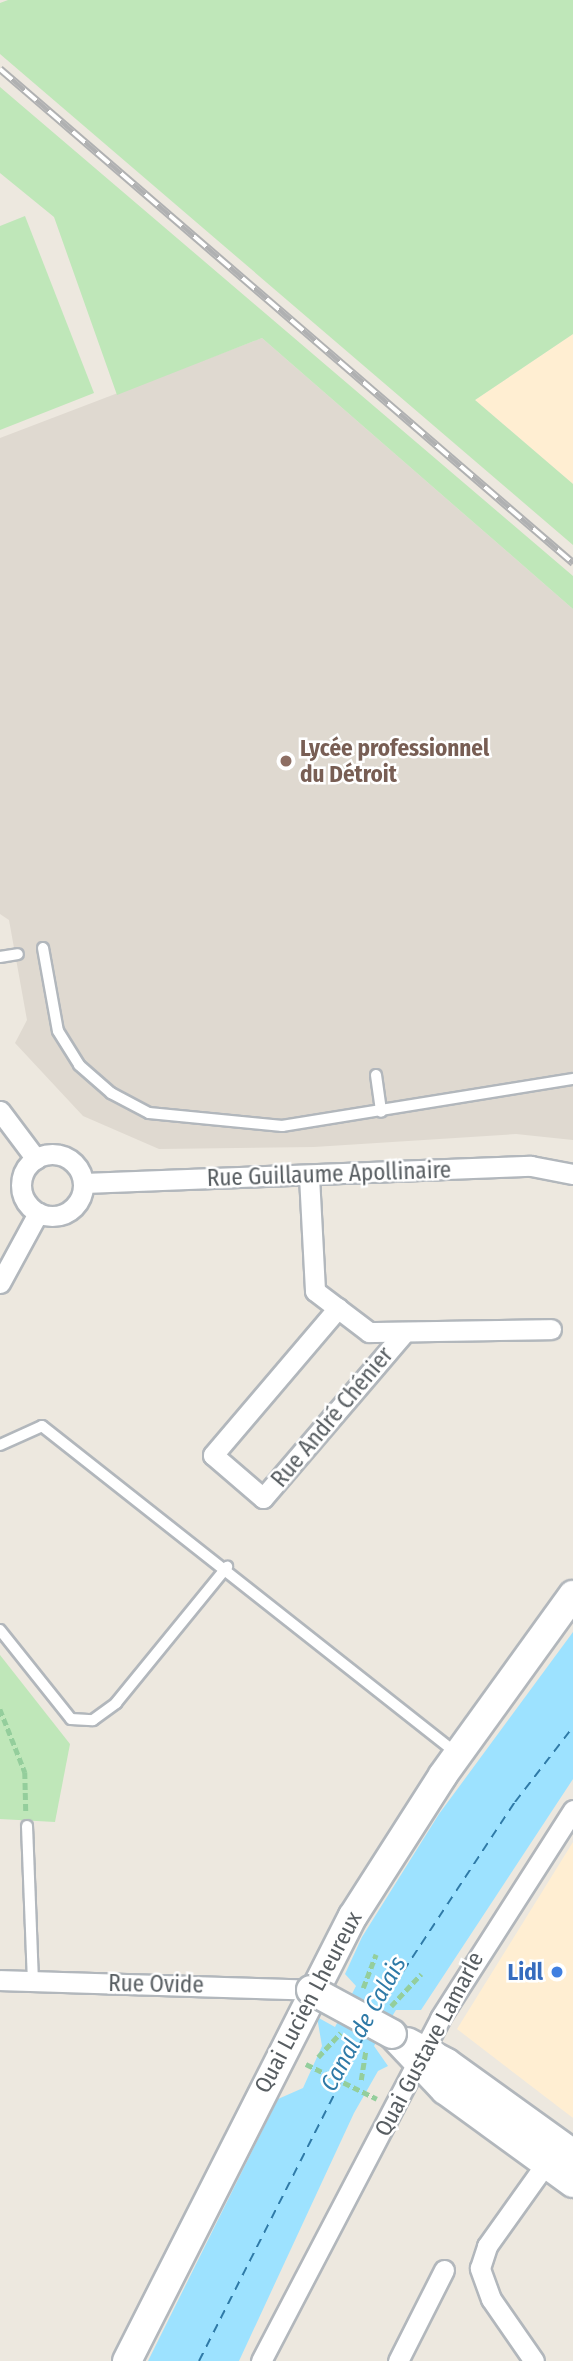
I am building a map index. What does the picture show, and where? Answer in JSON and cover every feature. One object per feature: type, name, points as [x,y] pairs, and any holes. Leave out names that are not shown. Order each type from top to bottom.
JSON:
[{"type":"street","points":[[0,1111],[36,1158]]},
{"type":"street","points":[[36,1158],[64,1156],[84,1183],[67,1212],[38,1213]]},
{"type":"street","points":[[36,1158],[22,1189],[38,1213]]},
{"type":"street","name":"Rue Guillaume Apollinaire","points":[[84,1183],[531,1166],[573,1174]]},
{"type":"street","name":"Rue André Chénier","points":[[309,1176],[315,1291],[369,1332],[551,1329]]},
{"type":"street","points":[[0,1283],[38,1213]]},
{"type":"street","name":"Rue André Chénier","points":[[338,1308],[213,1455],[263,1498],[405,1332]]},
{"type":"street","name":"Quai Lucien Lheureux","points":[[127,2361],[311,1990],[458,1754],[573,1595]]},
{"type":"street","name":"Quai Lucien Lheureux","points":[[524,1664],[573,1609]]},
{"type":"street","name":"Quai Gustave Lamarle","points":[[261,2361],[492,1928],[573,1810]]},
{"type":"street","name":"Rue Ovide","points":[[0,1980],[311,1990]]},
{"type":"street","points":[[311,1990],[392,2035],[559,2154],[573,2183]]},
{"type":"street","points":[[534,2361],[491,2299],[480,2268],[487,2246],[559,2154]]},
{"type":"street","points":[[398,2361],[444,2270]]},
{"type":"lane","points":[[43,948],[58,1031],[79,1065],[111,1093],[149,1113],[282,1126],[573,1079]]},
{"type":"lane","points":[[0,957],[18,954]]},
{"type":"lane","points":[[376,1075],[381,1112]]},
{"type":"lane","points":[[0,1445],[42,1426],[227,1567],[458,1754]]},
{"type":"lane","points":[[0,1630],[71,1719],[93,1720],[116,1703],[227,1567]]},
{"type":"lane","points":[[27,1826],[33,1980]]},
{"type":"path","points":[[0,1709],[25,1772],[27,1826]]},
{"type":"path","points":[[299,2060],[384,2102]]},
{"type":"shaded area","points":[[573,334],[573,484],[475,400]]},
{"type":"shaded area","name":"Lycée professionnel du Détroit","points":[[262,338],[573,609],[573,1140],[516,1134],[314,1147],[159,1149],[83,1116],[15,1043],[27,1020],[9,920],[0,914],[0,438]]},
{"type":"shaded area","points":[[573,1842],[573,2118],[457,2029]]},
{"type":"green space","points":[[8,0],[573,0],[573,334],[475,400],[573,484],[573,545],[0,54],[0,3]]},
{"type":"green space","points":[[0,87],[573,576],[573,609],[262,338],[117,395],[54,217],[0,173]]},
{"type":"green space","points":[[25,216],[94,393],[0,430],[0,226]]},
{"type":"green space","points":[[0,1655],[70,1744],[55,1822],[0,1819]]},
{"type":"water","name":"Canal de Calais","points":[[573,1632],[573,1779],[421,2010],[396,2010],[374,2046],[388,2066],[378,2071],[354,2113],[239,2361],[148,2361],[278,2099],[303,2088],[322,2046],[317,2017],[335,2027],[356,1986],[345,1974],[362,1937],[439,1814]]},
{"type":"ferry route","points":[[377,2011],[515,1802],[573,1727]]},
{"type":"ferry route","points":[[199,2361],[365,2034]]},
{"type":"railway","points":[[0,69],[573,563]]},
{"type":"place","name":"Lycée professionnel du Détroit","points":[[286,761]]},
{"type":"place","name":"Lidl","points":[[557,1972]]}]
